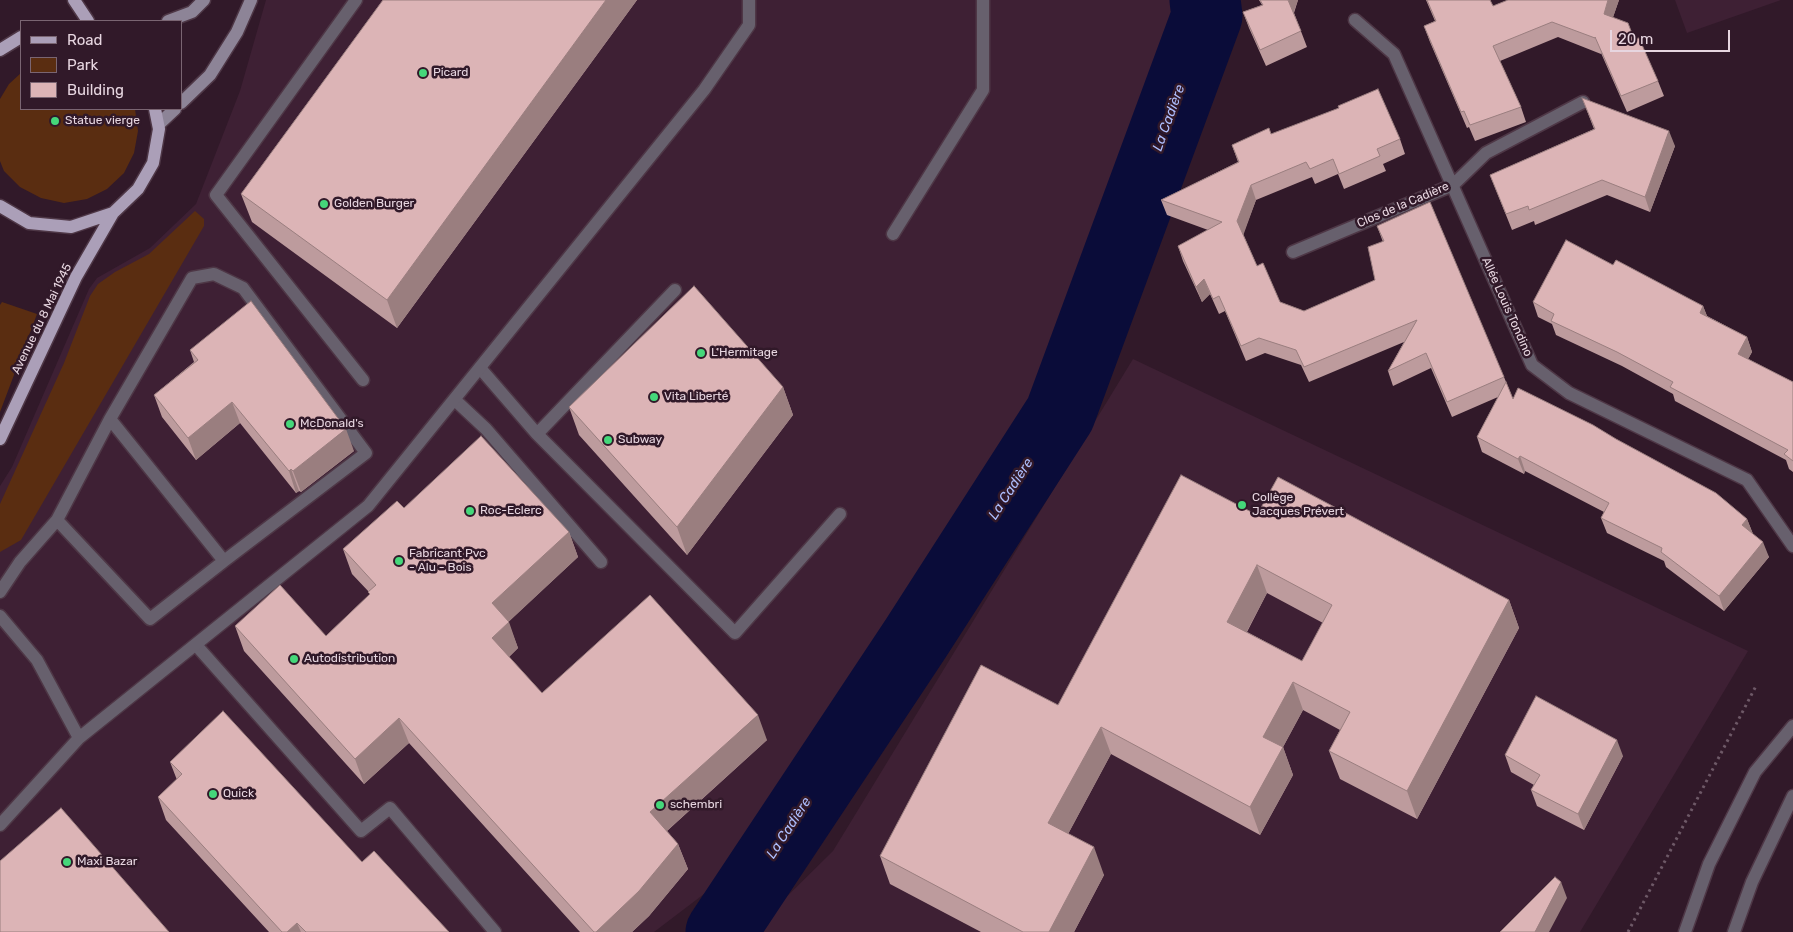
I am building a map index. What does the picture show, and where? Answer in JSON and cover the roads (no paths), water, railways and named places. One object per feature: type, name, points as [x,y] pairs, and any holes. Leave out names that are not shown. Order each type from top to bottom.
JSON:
[{"type":"main road","points":[[74,0],[87,20]]},
{"type":"main road","points":[[171,20],[192,12],[204,0]]},
{"type":"main road","points":[[182,102],[210,75],[237,32],[251,0]]},
{"type":"main road","points":[[0,50],[20,39]]},
{"type":"main road","points":[[0,206],[29,223],[71,227],[112,212],[138,189],[153,163],[159,124],[155,110]]},
{"type":"main road","points":[[159,124],[174,110]]},
{"type":"main road","name":"Avenue du 8 Mai 1945","points":[[0,439],[76,277],[112,212]]},
{"type":"street","points":[[356,0],[216,194],[363,380]]},
{"type":"street","points":[[0,825],[80,738],[368,506],[704,90],[749,25],[749,0]]},
{"type":"street","points":[[893,234],[983,90],[983,0]]},
{"type":"street","name":"Allée Louis Tondino","points":[[1355,20],[1394,54],[1532,365],[1569,393],[1747,480],[1793,546]]},
{"type":"street","name":"Clos de la Cadière","points":[[1293,252],[1453,184],[1486,153],[1583,102]]},
{"type":"street","points":[[0,592],[20,562],[57,520],[110,419],[192,278],[214,274],[243,288],[366,453],[150,619],[57,520]]},
{"type":"street","points":[[537,434],[675,290]]},
{"type":"street","points":[[480,368],[537,434],[735,633],[840,514]]},
{"type":"street","points":[[455,400],[486,429],[601,562]]},
{"type":"street","points":[[110,419],[224,561]]},
{"type":"street","points":[[0,616],[36,660],[80,738]]},
{"type":"street","points":[[196,645],[361,831],[390,808],[496,932]]},
{"type":"street","points":[[1685,932],[1709,864],[1756,772],[1793,726]]},
{"type":"street","points":[[1734,932],[1752,882],[1793,796]]},
{"type":"waterway","name":"La Cadière","points":[[721,932],[916,638],[1060,414],[1207,16],[1205,0]]},
{"type":"place","name":"Picard","points":[[423,73]]},
{"type":"place","name":"Statue vierge","points":[[55,121]]},
{"type":"place","name":"Golden Burger","points":[[324,204]]},
{"type":"place","name":"L'Hermitage","points":[[701,353]]},
{"type":"place","name":"Vita Liberté","points":[[654,397]]},
{"type":"place","name":"McDonald's","points":[[290,424]]},
{"type":"place","name":"Subway","points":[[608,440]]},
{"type":"place","name":"Collège Jacques Prévert","points":[[1242,505]]},
{"type":"place","name":"Roc-Eclerc","points":[[470,511]]},
{"type":"place","name":"Fabricant Pvc - Alu - Bois","points":[[399,561]]},
{"type":"place","name":"Autodistribution","points":[[294,659]]},
{"type":"place","name":"Quick","points":[[213,794]]},
{"type":"place","name":"schembri","points":[[660,805]]},
{"type":"place","name":"Maxi Bazar","points":[[67,862]]}]
